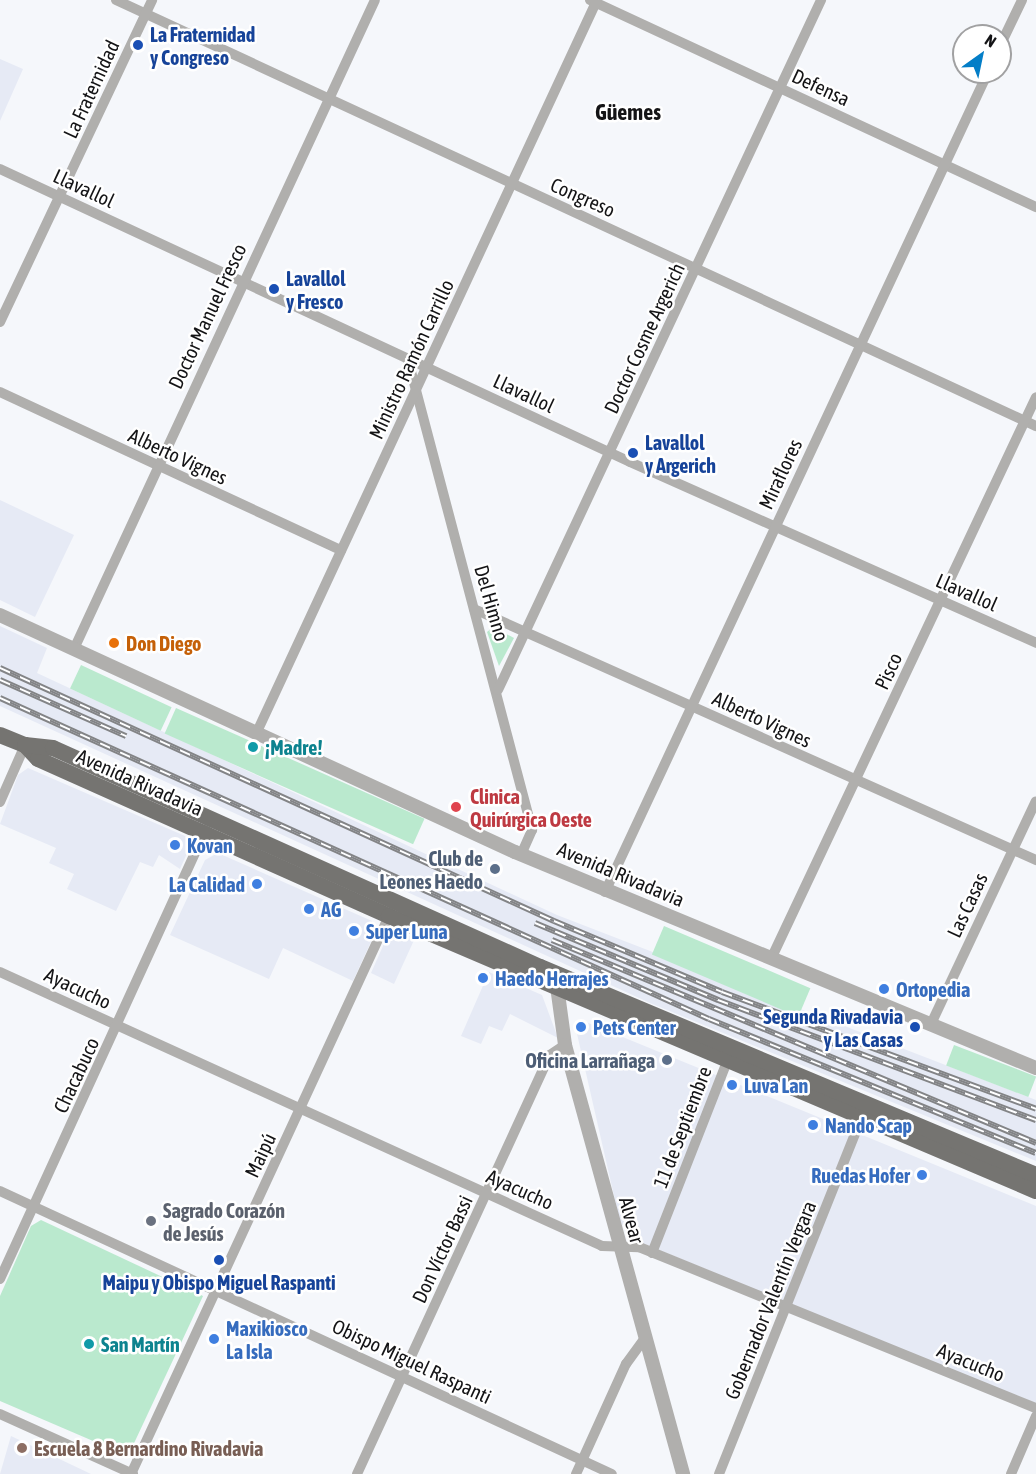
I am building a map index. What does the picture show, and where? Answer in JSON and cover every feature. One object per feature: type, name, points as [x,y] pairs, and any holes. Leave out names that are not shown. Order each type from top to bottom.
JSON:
[{"type":"main road","name":"Avenida Rivadavia","points":[[0,735],[25,745],[53,748],[389,916],[556,981]]},
{"type":"main road","name":"Avenida Rivadavia","points":[[208,827],[556,981],[864,1112],[1036,1191]]},
{"type":"main road","name":"Avenida Rivadavia","points":[[864,1112],[1036,1175]]},
{"type":"street","name":"Congreso","points":[[116,0],[513,186],[697,268],[1036,426]]},
{"type":"street","name":"La Fraternidad","points":[[0,322],[152,0]]},
{"type":"street","name":"Doctor Manuel Fresco","points":[[74,649],[242,282],[375,0]]},
{"type":"street","name":"Doctor Cosme Argerich","points":[[498,690],[611,453],[821,0]]},
{"type":"street","points":[[1011,24],[1022,0]]},
{"type":"street","name":"Defensa","points":[[594,1],[1036,207]]},
{"type":"street","name":"Ministro Ramón Carrillo","points":[[256,734],[513,186],[594,1]]},
{"type":"street","name":"Miraflores","points":[[605,892],[690,705],[982,84]]},
{"type":"street","name":"Llavallol","points":[[0,169],[611,453],[1036,643]]},
{"type":"street","name":"Del Himno","points":[[408,360],[474,609],[498,690],[532,830],[521,855]]},
{"type":"street","name":"Alberto Vignes","points":[[0,392],[341,550]]},
{"type":"street","name":"Pisco","points":[[771,959],[1036,397]]},
{"type":"street","name":"Alberto Vignes","points":[[474,609],[524,634],[690,705],[855,782],[1036,860]]},
{"type":"street","name":"Avenida Rivadavia","points":[[0,615],[605,892],[1036,1068]]},
{"type":"street","points":[[0,802],[25,745]]},
{"type":"street","name":"Las Casas","points":[[931,1024],[1036,801]]},
{"type":"street","name":"Chacabuco","points":[[0,1279],[208,827]]},
{"type":"street","name":"Maipú","points":[[132,1474],[389,916]]},
{"type":"street","name":"Ayacucho","points":[[0,972],[602,1246],[652,1252],[1036,1408]]},
{"type":"street","name":"Alvear","points":[[556,981],[565,1045],[684,1474]]},
{"type":"street","name":"Don Víctor Bassi","points":[[357,1474],[550,1055],[565,1045]]},
{"type":"street","name":"11 de Septiembre","points":[[652,1252],[729,1055]]},
{"type":"street","name":"Gobernador Valentín Vergara","points":[[719,1474],[788,1307],[864,1112]]},
{"type":"street","name":"Obispo Miguel Raspanti","points":[[0,1191],[612,1474]]},
{"type":"street","points":[[576,1474],[626,1364],[645,1338]]},
{"type":"street","points":[[0,1414],[132,1474]]},
{"type":"street","points":[[1011,1474],[1036,1416]]},
{"type":"shaded area","points":[[0,59],[23,69],[0,121]]},
{"type":"shaded area","points":[[0,500],[74,535],[35,617],[0,600]]},
{"type":"shaded area","points":[[0,626],[47,648],[37,673],[557,915],[1036,1100],[1036,1161],[650,1003],[0,706]]},
{"type":"shaded area","points":[[28,768],[185,836],[189,849],[180,869],[159,855],[153,867],[140,862],[116,911],[67,889],[74,874],[49,863],[56,848],[0,824],[18,775]]},
{"type":"shaded area","points":[[218,853],[372,921],[375,933],[353,981],[283,948],[269,979],[170,935],[205,860]]},
{"type":"shaded area","points":[[398,931],[415,938],[394,984],[371,973],[387,937]]},
{"type":"shaded area","points":[[489,972],[542,995],[558,1038],[510,1014],[502,1031],[489,1026],[481,1044],[461,1036]]},
{"type":"shaded area","points":[[581,1020],[1036,1206],[1036,1405],[635,1240],[620,1222],[575,1025]]},
{"type":"shaded area","name":"Escuela 8 Bernardino Rivadavia","points":[[11,1436],[91,1474],[0,1474]]},
{"type":"green space","points":[[493,627],[514,638],[499,666],[487,632]]},
{"type":"green space","points":[[81,665],[172,707],[161,731],[70,689]]},
{"type":"green space","points":[[176,708],[424,819],[413,844],[165,734]]},
{"type":"green space","points":[[664,926],[810,988],[798,1017],[652,955]]},
{"type":"green space","points":[[954,1045],[1036,1076],[1028,1097],[946,1066]]},
{"type":"green space","points":[[41,1220],[203,1296],[128,1456],[0,1401],[0,1296],[31,1226]]},
{"type":"railway","points":[[0,668],[554,921],[722,992],[1036,1109]]},
{"type":"railway","points":[[0,680],[126,736]]},
{"type":"railway","points":[[0,698],[709,1019],[1036,1153]]},
{"type":"railway","points":[[535,923],[718,1000],[1036,1120]]},
{"type":"railway","points":[[552,940],[1036,1143]]},
{"type":"place","name":"La Fraternidad y Congreso","points":[[138,45]]},
{"type":"place","name":"Lavallol y Fresco","points":[[274,289]]},
{"type":"place","name":"Lavallol y Argerich","points":[[633,453]]},
{"type":"place","name":"Don Diego","points":[[114,643]]},
{"type":"place","name":"¡Madre!","points":[[253,747]]},
{"type":"place","name":"Clinica Quirúrgica Oeste","points":[[456,807]]},
{"type":"place","name":"Kovan","points":[[175,845]]},
{"type":"place","name":"Club de Leones Haedo","points":[[495,869]]},
{"type":"place","name":"La Calidad","points":[[257,884]]},
{"type":"place","name":"AG","points":[[309,909]]},
{"type":"place","name":"Super Luna","points":[[354,931]]},
{"type":"place","name":"Haedo Herrajes","points":[[483,978]]},
{"type":"place","name":"Ortopedia","points":[[884,989]]},
{"type":"place","name":"Pets Center","points":[[581,1027]]},
{"type":"place","name":"Segunda Rivadavia y Las Casas","points":[[915,1027]]},
{"type":"place","name":"Oficina Larrañaga","points":[[667,1060]]},
{"type":"place","name":"Luva Lan","points":[[732,1085]]},
{"type":"place","name":"Nando Scap","points":[[813,1125]]},
{"type":"place","name":"Ruedas Hofer","points":[[922,1175]]},
{"type":"place","name":"Sagrado Corazón de Jesús","points":[[151,1221]]},
{"type":"place","name":"Maipu y Obispo Miguel Raspanti","points":[[219,1260]]},
{"type":"place","name":"Maxikiosco La Isla","points":[[214,1339]]},
{"type":"place","name":"San Martín","points":[[89,1344]]},
{"type":"place","name":"Escuela 8 Bernardino Rivadavia","points":[[22,1448]]},
{"type":"district","name":"Güemes","points":[[628,113]]}]
